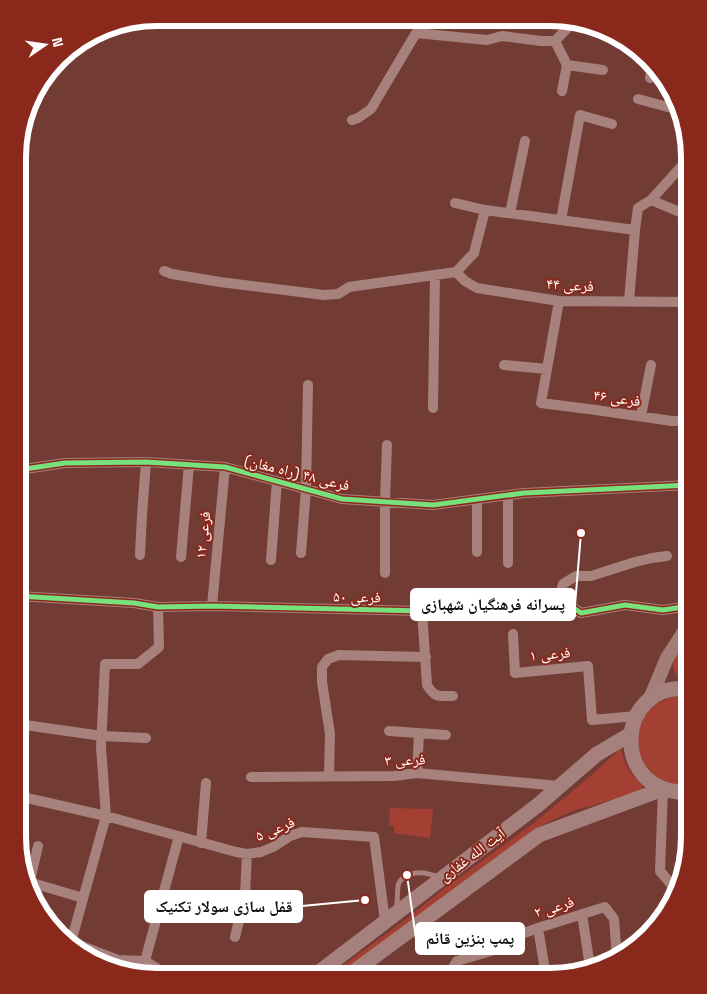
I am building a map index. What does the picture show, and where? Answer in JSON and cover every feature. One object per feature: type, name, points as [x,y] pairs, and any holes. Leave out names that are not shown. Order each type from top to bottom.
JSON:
[{"type":"main road","points":[[650,699],[667,658],[680,637]]},
{"type":"main road","points":[[680,688],[664,692],[650,699],[636,716],[631,734],[631,748],[634,761],[642,773],[651,782],[663,789],[680,792]]},
{"type":"main road","name":"آیت الله غفاری","points":[[324,968],[538,805],[598,754],[631,734]]},
{"type":"main road","name":"آیت الله غفاری","points":[[359,968],[539,835],[663,789]]},
{"type":"street","points":[[352,120],[371,110],[416,33],[487,40],[502,36],[555,41],[568,27]]},
{"type":"street","points":[[555,41],[567,65],[562,91]]},
{"type":"street","points":[[567,65],[603,70]]},
{"type":"street","points":[[638,99],[671,108]]},
{"type":"street","points":[[561,220],[580,115],[612,124]]},
{"type":"street","points":[[510,213],[525,141]]},
{"type":"street","points":[[629,301],[638,208],[651,200],[681,166]]},
{"type":"street","points":[[651,200],[681,212]]},
{"type":"street","points":[[455,203],[485,210],[635,230]]},
{"type":"street","points":[[164,271],[220,282],[324,295],[338,294],[349,287],[456,272],[474,253],[485,210]]},
{"type":"street","name":"فرعی ۴۴","points":[[456,272],[465,281],[477,288],[558,301],[681,302]]},
{"type":"street","points":[[433,408],[435,275]]},
{"type":"street","points":[[504,365],[547,369],[558,301]]},
{"type":"street","points":[[642,416],[651,365]]},
{"type":"street","name":"فرعی ۴۶","points":[[547,369],[541,403],[681,421]]},
{"type":"street","points":[[301,553],[306,489],[308,385]]},
{"type":"street","points":[[385,573],[387,444]]},
{"type":"street","points":[[140,555],[146,462]]},
{"type":"street","name":"فرعی ۴۸ (راه مغان)","points":[[26,469],[65,464],[146,462],[225,467],[342,499],[433,505],[534,492],[681,485]]},
{"type":"street","points":[[181,557],[189,465]]},
{"type":"street","name":"فرعی ۱۲","points":[[212,606],[225,467]]},
{"type":"street","points":[[271,560],[277,481]]},
{"type":"street","points":[[508,495],[508,563]]},
{"type":"street","points":[[477,500],[477,552]]},
{"type":"street","points":[[667,556],[635,562],[591,576],[576,576],[563,584],[559,598],[581,614],[625,605],[662,610],[680,607]]},
{"type":"street","name":"فرعی ۵۰","points":[[26,596],[134,603],[158,607],[212,606],[422,611],[466,605],[531,603],[559,598]]},
{"type":"street","points":[[73,936],[106,816],[101,747],[104,664],[138,664],[160,647],[158,607]]},
{"type":"street","points":[[422,611],[427,685],[438,696],[453,696]]},
{"type":"street","name":"فرعی ۱","points":[[513,634],[514,673],[588,666],[592,720],[636,716]]},
{"type":"street","points":[[329,776],[330,734],[322,682],[322,667],[328,660],[339,655],[426,656]]},
{"type":"street","points":[[26,725],[102,736],[146,738]]},
{"type":"street","points":[[389,731],[446,735]]},
{"type":"street","points":[[417,772],[420,734]]},
{"type":"street","name":"فرعی ۳","points":[[251,777],[394,776],[417,772],[560,786]]},
{"type":"street","points":[[202,843],[206,783]]},
{"type":"street","points":[[663,789],[660,871],[671,885]]},
{"type":"street","name":"فرعی ۵","points":[[26,798],[106,816],[247,854],[261,852],[290,836],[302,832],[374,837],[390,918]]},
{"type":"street","points":[[145,961],[179,836]]},
{"type":"street","points":[[32,873],[38,846]]},
{"type":"street","points":[[235,937],[245,895],[247,854]]},
{"type":"street","points":[[36,885],[83,898]]},
{"type":"street","name":"فرعی ۲","points":[[453,968],[457,961],[511,945],[513,937],[605,907],[614,919],[616,950]]},
{"type":"street","points":[[582,914],[589,962]]},
{"type":"street","points":[[538,928],[545,968]]},
{"type":"street","points":[[91,949],[118,960],[145,961],[156,968]]},
{"type":"lane","points":[[390,918],[397,906],[398,885],[401,880],[414,872],[431,874],[442,878]]},
{"type":"shaded area","points":[[680,648],[680,679],[678,678],[673,668],[674,658]]},
{"type":"shaded area","points":[[673,697],[680,697],[680,785],[662,780],[653,773],[645,764],[637,742],[642,720],[654,705]]},
{"type":"shaded area","points":[[621,748],[628,769],[643,785],[642,790],[575,810],[544,824],[351,968],[340,968],[534,823]]},
{"type":"shaded area","points":[[390,808],[433,809],[430,838],[394,833],[394,826],[389,825]]},
{"type":"cycle path","points":[[26,469],[65,463],[146,462],[225,467],[342,499],[433,505],[524,493],[681,485]]},
{"type":"cycle path","points":[[26,596],[134,603],[158,607],[212,606],[422,611],[466,605],[531,603],[559,598],[581,613],[625,605],[663,610],[680,607]]},
{"type":"place","name":"پسرانه فرهنگیان شهبازی","points":[[581,533]]},
{"type":"place","name":"پمپ بنزین قائم","points":[[407,875]]},
{"type":"place","name":"قفل سازی سولار تکنیک","points":[[365,900]]}]
